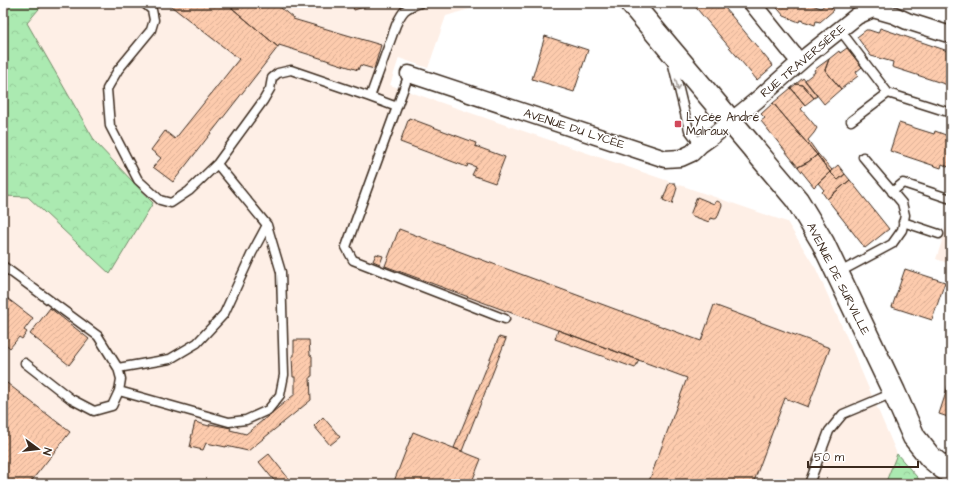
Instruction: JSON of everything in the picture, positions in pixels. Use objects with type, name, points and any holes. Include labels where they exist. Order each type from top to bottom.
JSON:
[{"type":"street","name":"AVENUE DE SURVILLE","points":[[631,3],[797,200],[823,243],[914,436],[930,457],[951,473]]},
{"type":"street","points":[[752,3],[800,62]]},
{"type":"street","points":[[881,7],[907,21],[951,35]]},
{"type":"street","name":"RUE TRAVERSIÈRE","points":[[731,122],[800,62],[858,16],[881,7]]},
{"type":"street","name":"AVENUE DU LYCÉE","points":[[409,74],[665,159],[681,158],[692,153],[700,145],[731,122]]},
{"type":"lane","points":[[144,3],[152,10],[154,20],[151,30],[118,70],[107,89],[110,126],[138,180],[160,200],[171,203],[189,191],[218,164],[263,101],[270,89],[272,78],[278,72],[291,70],[397,107]]},
{"type":"lane","points":[[370,97],[401,14],[408,7],[420,3]]},
{"type":"lane","points":[[840,30],[888,93],[951,113]]},
{"type":"lane","points":[[668,47],[689,130],[700,145]]},
{"type":"lane","points":[[409,74],[346,248],[353,260],[505,319]]},
{"type":"lane","points":[[850,122],[888,93]]},
{"type":"lane","points":[[837,273],[892,244],[902,230],[904,215],[902,203],[863,157]]},
{"type":"lane","points":[[119,391],[229,422],[246,420],[268,410],[280,395],[284,375],[281,272],[266,225],[218,164]]},
{"type":"lane","points":[[892,192],[904,183],[951,199]]},
{"type":"lane","points":[[903,222],[939,234]]},
{"type":"lane","points":[[118,368],[170,359],[197,343],[224,314],[266,225]]},
{"type":"lane","points":[[3,266],[98,336],[118,368],[121,379],[119,391],[112,406],[94,411],[71,399],[25,363]]},
{"type":"lane","points":[[809,484],[830,431],[843,414],[894,392]]},
{"type":"shaded area","points":[[44,3],[489,3],[446,16],[428,68],[399,58],[390,85],[787,222],[816,269],[897,454],[885,484],[3,484],[3,51]]},
{"type":"shaded area","points":[[951,214],[951,264],[936,259]]},
{"type":"green space","points":[[3,3],[44,3],[27,23],[96,143],[153,203],[110,274],[28,197],[3,196]]},
{"type":"green space","points":[[897,454],[923,484],[885,484]]},
{"type":"building","points":[[167,3],[226,3],[278,47],[173,182],[153,167],[161,158],[151,150],[165,131],[175,139],[239,59]]},
{"type":"building","points":[[226,3],[275,3],[293,19],[381,45],[374,69],[360,65],[358,70],[279,45],[278,47]]},
{"type":"building","points":[[352,3],[374,3],[374,4],[354,10]]},
{"type":"building","points":[[692,3],[721,3],[773,66],[757,80]]},
{"type":"building","points":[[773,3],[806,3],[821,8],[828,3],[834,10],[820,22],[816,21],[815,25],[800,20],[799,22],[784,16]]},
{"type":"building","points":[[880,28],[951,52],[951,86],[892,67],[893,62],[871,56],[857,37],[866,30],[878,33]]},
{"type":"building","points":[[545,36],[588,50],[574,92],[532,79]]},
{"type":"building","points":[[847,48],[862,67],[856,72],[858,76],[841,89],[825,70],[829,59],[839,51],[840,53]]},
{"type":"building","points":[[829,59],[825,70],[841,89],[824,104],[805,80],[815,72],[814,70]]},
{"type":"building","points":[[803,78],[817,96],[814,98],[803,85],[796,84]]},
{"type":"building","points":[[796,84],[803,85],[814,98],[805,105],[791,88]]},
{"type":"building","points":[[791,88],[805,105],[801,109],[817,128],[808,140],[818,154],[817,155],[773,103]]},
{"type":"building","points":[[773,103],[817,155],[798,167],[761,121],[765,118],[761,114]]},
{"type":"building","points":[[409,118],[476,143],[475,146],[505,157],[495,183],[472,175],[476,167],[468,164],[467,167],[400,142]]},
{"type":"building","points":[[899,123],[934,134],[935,131],[951,137],[951,168],[942,164],[941,168],[890,151]]},
{"type":"building","points":[[818,154],[832,170],[830,172],[817,155]]},
{"type":"building","points":[[817,155],[830,172],[814,187],[798,167]]},
{"type":"building","points":[[838,165],[845,174],[838,180],[830,172]]},
{"type":"building","points":[[830,172],[838,180],[845,174],[850,180],[827,199],[822,192],[824,190],[818,183]]},
{"type":"building","points":[[850,180],[889,229],[865,248],[827,199]]},
{"type":"building","points":[[670,183],[675,183],[677,188],[672,204],[663,200]]},
{"type":"building","points":[[697,197],[714,204],[717,201],[721,203],[722,205],[717,218],[710,218],[709,222],[690,215]]},
{"type":"building","points":[[399,229],[701,341],[714,305],[830,348],[808,407],[785,398],[753,484],[648,484],[687,378],[385,266]]},
{"type":"building","points":[[376,254],[383,256],[380,264],[373,261]]},
{"type":"building","points":[[905,269],[945,282],[932,320],[892,307]]},
{"type":"building","points":[[3,295],[33,318],[24,330],[27,332],[22,339],[19,337],[10,348],[3,342]]},
{"type":"building","points":[[50,308],[89,339],[69,365],[30,334]]},
{"type":"building","points":[[558,330],[639,360],[635,368],[555,339]]},
{"type":"building","points":[[499,337],[506,339],[462,451],[454,448]]},
{"type":"building","points":[[294,340],[309,340],[310,355],[312,356],[312,376],[310,377],[311,400],[248,451],[206,443],[203,450],[190,447],[195,422],[209,426],[210,424],[231,428],[230,430],[246,434],[295,394],[295,377],[293,377],[292,356],[294,356]]},
{"type":"building","points":[[951,377],[951,418],[939,414]]},
{"type":"building","points":[[3,380],[70,432],[29,484],[3,484]]},
{"type":"building","points":[[323,417],[340,437],[330,445],[314,426]]},
{"type":"building","points":[[413,432],[481,459],[471,484],[393,484]]},
{"type":"building","points":[[269,454],[289,479],[283,484],[277,484],[259,462]]},
{"type":"place","name":"Lycée André Malraux","points":[[678,124]]}]
